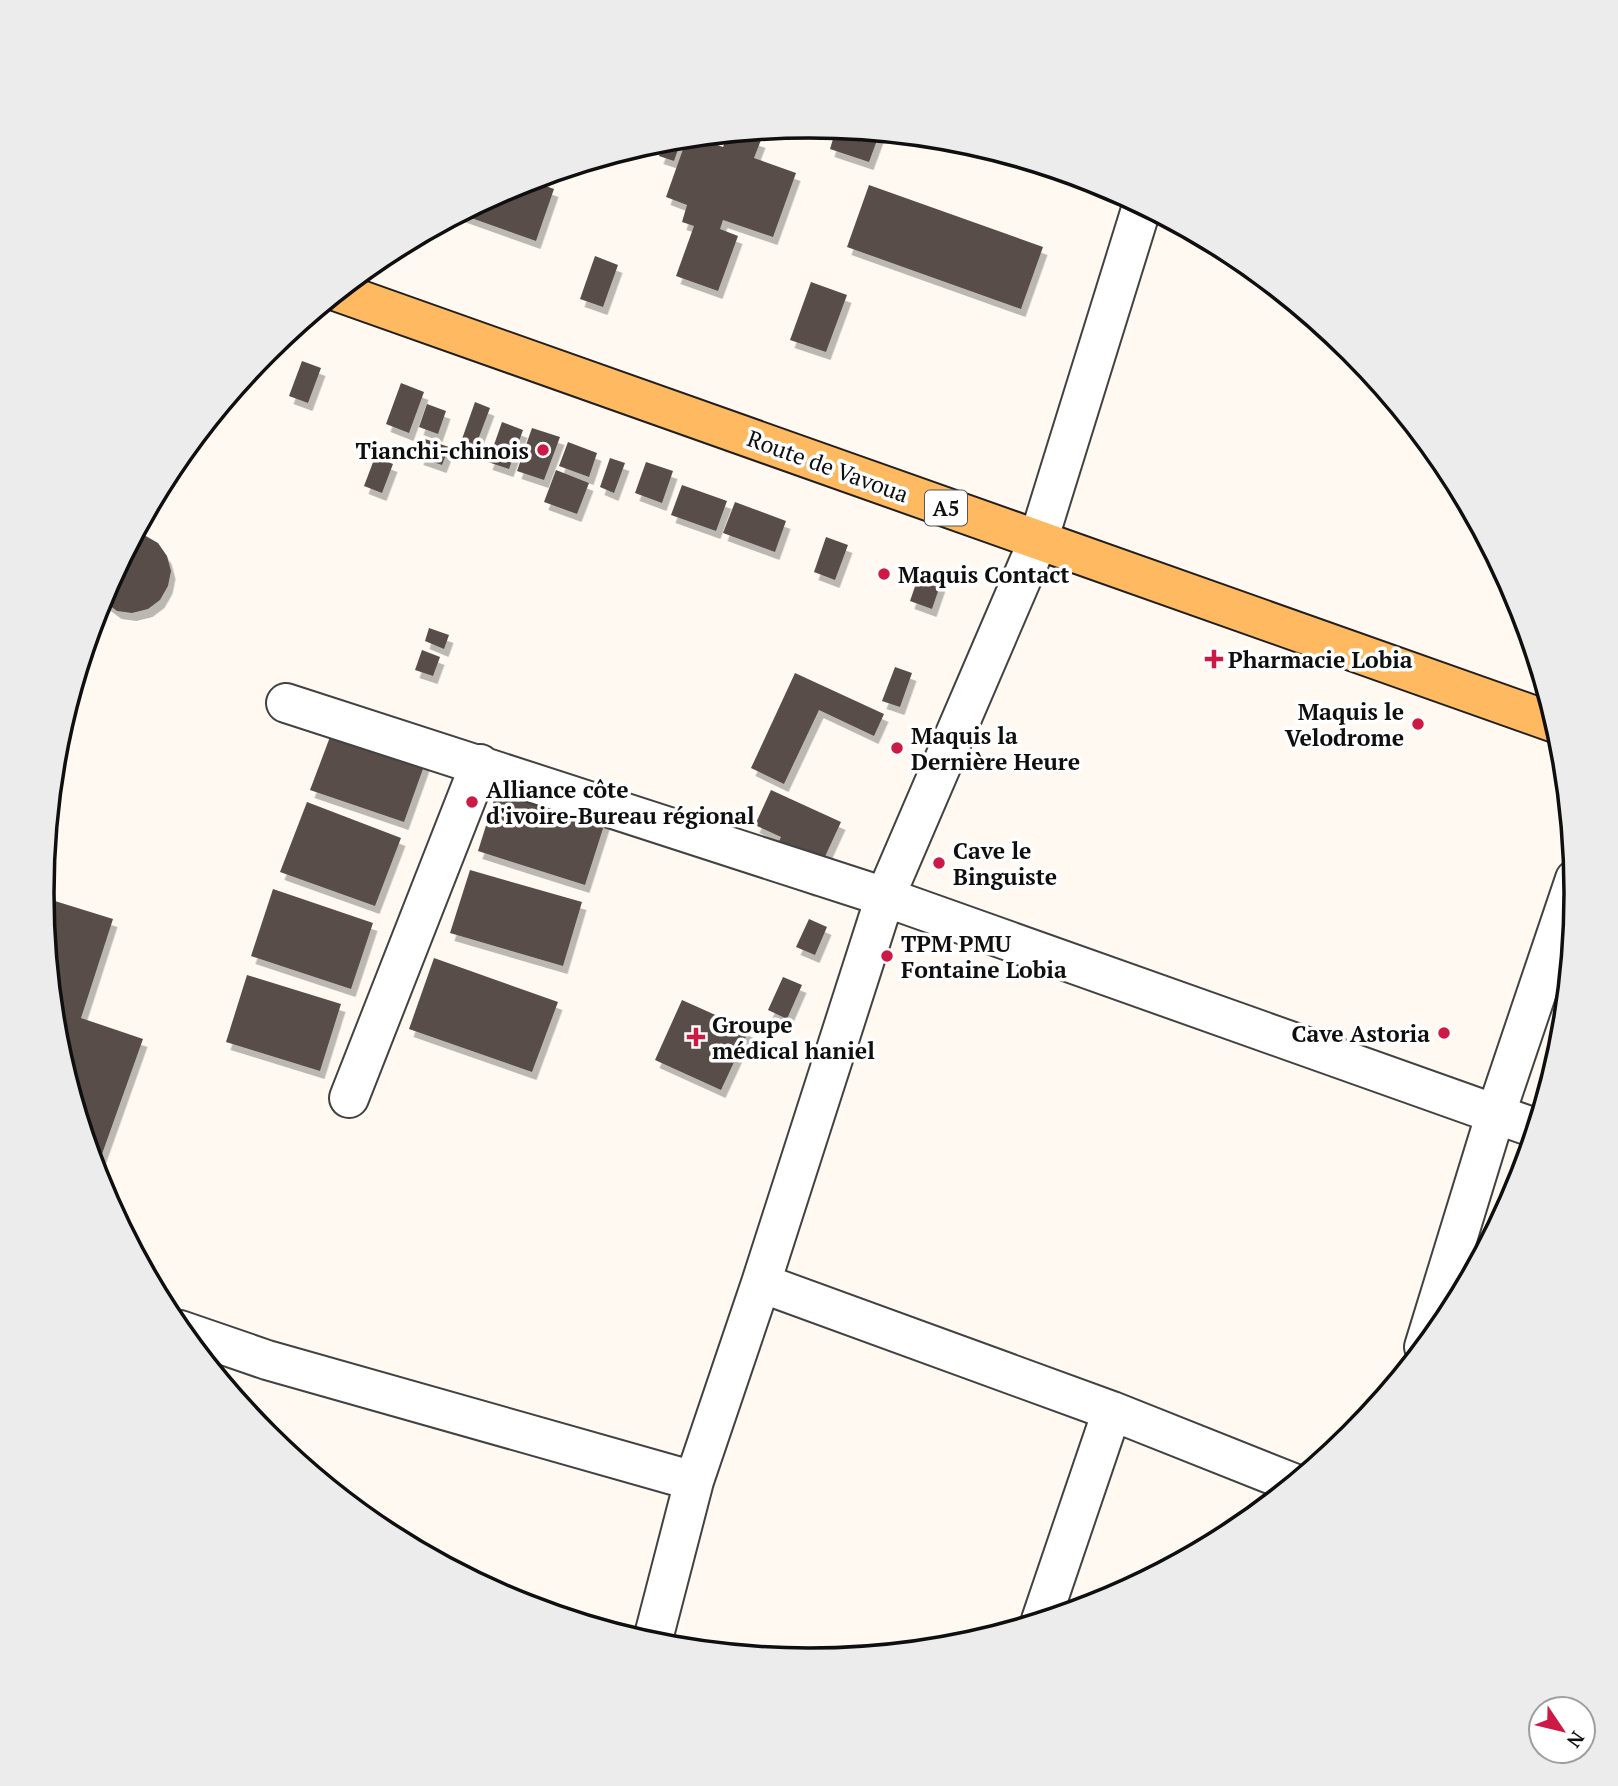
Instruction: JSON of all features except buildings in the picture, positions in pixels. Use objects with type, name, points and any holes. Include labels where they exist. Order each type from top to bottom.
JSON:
[{"type":"main road","name":"Route de Vavoua","points":[[348,296],[1543,719]]},
{"type":"street","points":[[655,1631],[694,1481],[761,1283],[885,897],[1038,541],[1139,214]]},
{"type":"street","points":[[286,703],[885,897],[1527,1125]]},
{"type":"street","points":[[349,1098],[480,764]]},
{"type":"street","points":[[1433,1317],[1495,1115],[1563,914]]},
{"type":"street","points":[[761,1283],[1112,1411],[1284,1479]]},
{"type":"street","points":[[199,1336],[267,1360],[694,1481]]},
{"type":"street","points":[[1044,1610],[1112,1411]]},
{"type":"place","name":"Tianchi-chinois","points":[[543,450]]},
{"type":"place","name":"Maquis Contact","points":[[884,574]]},
{"type":"place","name":"Pharmacie Lobia","points":[[1214,659]]},
{"type":"place","name":"Maquis le Velodrome","points":[[1418,724]]},
{"type":"place","name":"Maquis la Dernière Heure","points":[[897,748]]},
{"type":"place","name":"Alliance côte d'ivoire-Bureau régional","points":[[472,802]]},
{"type":"place","name":"Cave le Binguiste","points":[[939,863]]},
{"type":"place","name":"TPM PMU Fontaine Lobia","points":[[887,956]]},
{"type":"place","name":"Cave Astoria","points":[[1444,1033]]},
{"type":"place","name":"Groupe médical haniel","points":[[696,1037]]}]
